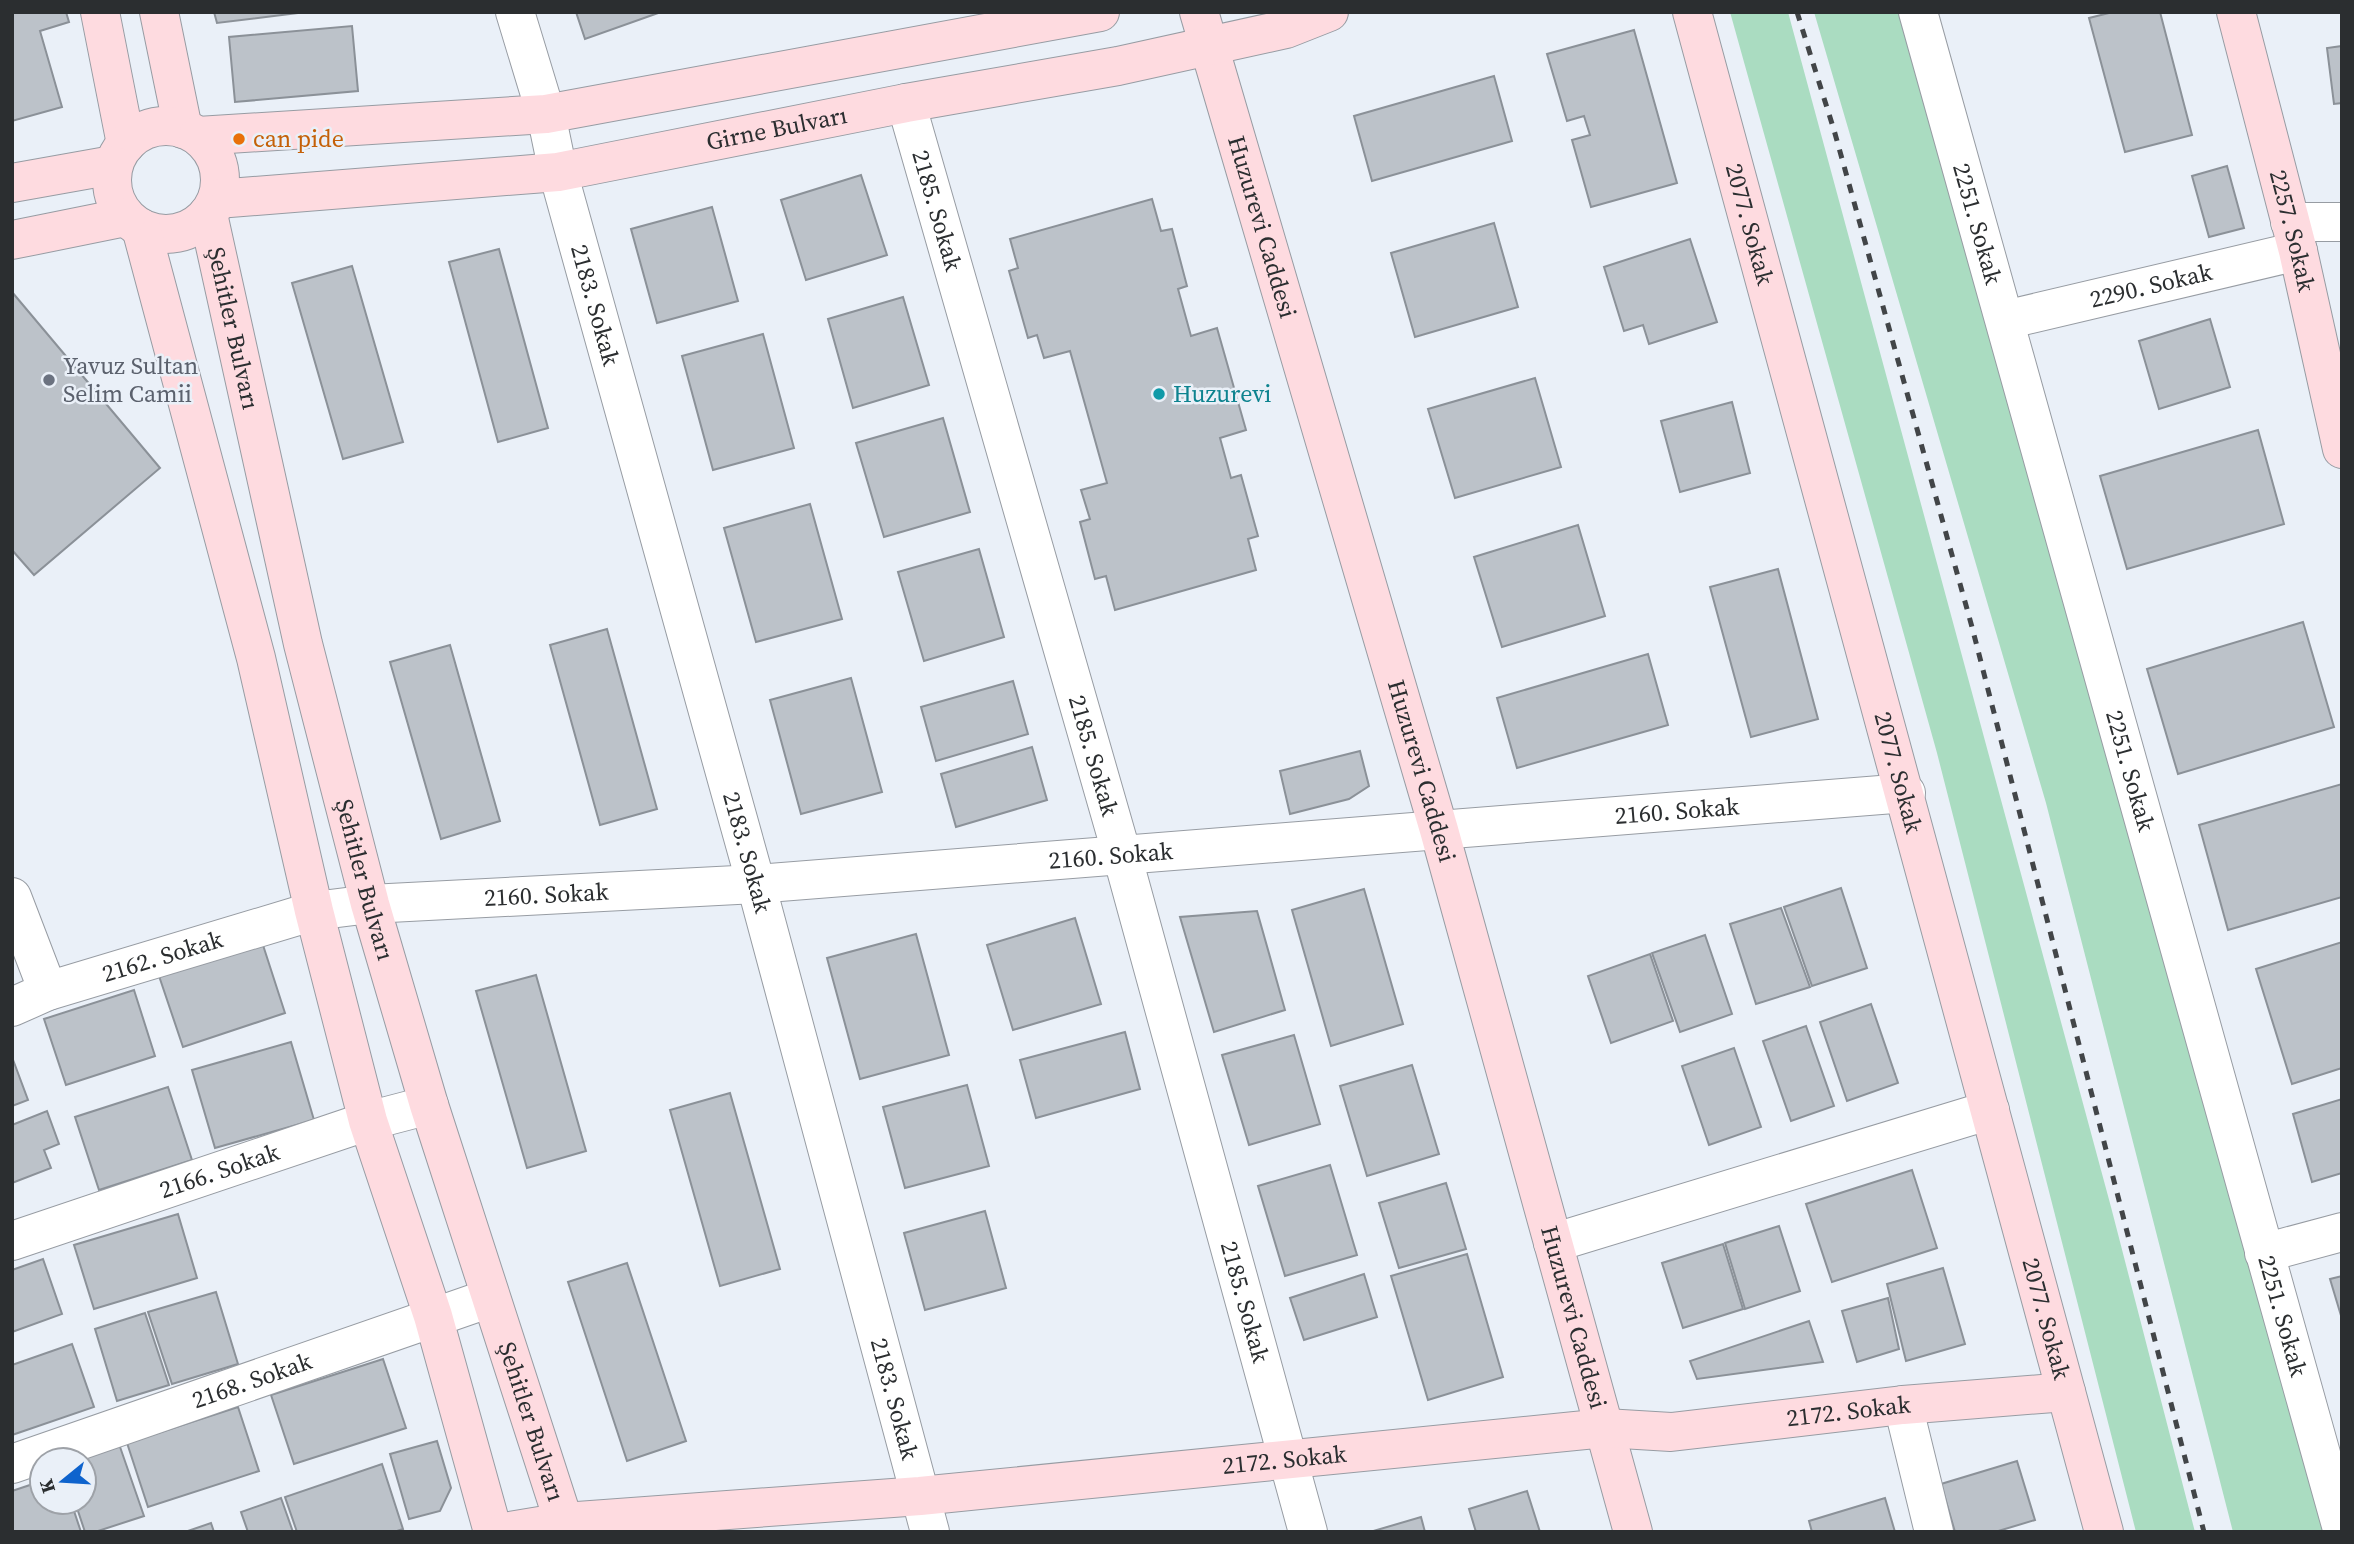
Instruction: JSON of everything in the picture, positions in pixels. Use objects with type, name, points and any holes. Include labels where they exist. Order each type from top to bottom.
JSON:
[{"type":"main road","points":[[100,12],[119,154],[111,183],[116,201],[134,223],[256,658],[314,911],[368,1121],[433,1316],[493,1532]]},
{"type":"main road","name":"Şehitler Bulvarı","points":[[134,223],[158,234],[177,233],[194,227],[212,207],[220,182],[218,165],[210,149],[191,133],[159,12]]},
{"type":"main road","points":[[12,183],[119,154],[149,128],[166,125],[191,133],[546,114],[1100,12]]},
{"type":"main road","name":"Girne Bulvarı","points":[[212,207],[558,172],[906,103],[1118,66],[1205,29],[1286,30],[1329,12]]},
{"type":"main road","name":"2077. Sokak","points":[[1692,12],[1906,793],[2104,1532]]},
{"type":"main road","name":"2257. Sokak","points":[[2236,12],[2294,237],[2342,449]]},
{"type":"main road","name":"Huzurevi Caddesi","points":[[1205,29],[1439,830],[1633,1532]]},
{"type":"main road","name":"Şehitler Bulvarı","points":[[212,207],[303,643],[370,904],[429,1105],[566,1527]]},
{"type":"main road","points":[[12,240],[134,223]]},
{"type":"main road","name":"2172. Sokak","points":[[504,1532],[566,1527],[925,1514],[1287,1458],[1605,1428],[1671,1432],[1903,1405],[2066,1392]]},
{"type":"street","name":"2183. Sokak","points":[[515,12],[546,114],[558,172],[756,884],[925,1514]]},
{"type":"street","name":"2251. Sokak","points":[[1918,12],[2342,1530]]},
{"type":"street","name":"2185. Sokak","points":[[906,103],[1122,855],[1308,1532]]},
{"type":"street","name":"2290. Sokak","points":[[2005,320],[2342,222]]},
{"type":"street","name":"2160. Sokak","points":[[314,911],[370,904],[756,884],[1906,793]]},
{"type":"street","points":[[12,897],[48,991]]},
{"type":"street","name":"2162. Sokak","points":[[12,1007],[48,991],[314,911]]},
{"type":"street","name":"2166. Sokak","points":[[12,1241],[368,1121],[429,1105]]},
{"type":"street","points":[[1553,1243],[1990,1110]]},
{"type":"street","points":[[2264,1253],[2342,1232]]},
{"type":"street","name":"2168. Sokak","points":[[12,1464],[490,1298]]},
{"type":"street","points":[[1903,1405],[1934,1532]]},
{"type":"green space","points":[[1730,12],[1788,12],[2111,1207],[2195,1532],[2136,1532],[1937,753]]},
{"type":"green space","points":[[1814,12],[1898,12],[2223,1133],[2326,1532],[2233,1532],[2046,803]]},
{"type":"building","points":[[12,12],[66,12],[69,22],[40,31],[62,107],[12,121]]},
{"type":"building","points":[[214,12],[306,12],[217,23]]},
{"type":"building","points":[[576,12],[661,12],[585,39]]},
{"type":"building","points":[[2113,12],[2160,12],[2192,135],[2125,152],[2089,18]]},
{"type":"building","points":[[352,26],[358,91],[235,102],[229,37]]},
{"type":"building","points":[[1634,30],[1677,183],[1591,207],[1572,140],[1590,135],[1584,116],[1567,121],[1547,54]]},
{"type":"building","points":[[2342,46],[2342,103],[2334,104],[2327,48]]},
{"type":"building","points":[[1494,76],[1512,141],[1372,181],[1354,116]]},
{"type":"building","points":[[2227,166],[2244,228],[2209,237],[2192,176]]},
{"type":"building","points":[[861,175],[887,255],[806,280],[781,200]]},
{"type":"building","name":"Huzurevi","points":[[1152,199],[1161,231],[1172,229],[1187,286],[1178,289],[1191,336],[1217,328],[1246,430],[1220,438],[1231,478],[1241,475],[1258,536],[1248,539],[1256,570],[1115,610],[1106,576],[1095,579],[1080,522],[1090,519],[1081,490],[1107,483],[1070,351],[1044,358],[1037,335],[1028,338],[1009,271],[1018,268],[1010,239]]},
{"type":"building","points":[[712,207],[738,301],[657,323],[631,229]]},
{"type":"building","points":[[1494,223],[1518,307],[1415,337],[1391,253]]},
{"type":"building","points":[[1690,239],[1717,322],[1649,344],[1643,325],[1624,331],[1604,267]]},
{"type":"building","points":[[499,249],[548,428],[498,442],[449,262]]},
{"type":"building","points":[[352,266],[403,442],[343,459],[292,283]]},
{"type":"building","name":"Yavuz Sultan Selim Camii","points":[[12,292],[160,468],[34,575],[12,550]]},
{"type":"building","points":[[903,297],[929,385],[853,408],[828,319]]},
{"type":"building","points":[[2210,319],[2230,387],[2159,409],[2139,341]]},
{"type":"building","points":[[763,334],[794,448],[713,470],[682,356]]},
{"type":"building","points":[[1535,378],[1561,467],[1455,498],[1428,409]]},
{"type":"building","points":[[1732,402],[1750,473],[1680,492],[1661,421]]},
{"type":"building","points":[[943,418],[970,512],[884,537],[856,443]]},
{"type":"building","points":[[2258,430],[2284,524],[2127,569],[2100,476]]},
{"type":"building","points":[[810,504],[842,619],[756,642],[724,528]]},
{"type":"building","points":[[1578,525],[1605,616],[1502,647],[1474,557]]},
{"type":"building","points":[[979,549],[1004,637],[924,661],[898,572]]},
{"type":"building","points":[[1778,569],[1818,719],[1751,737],[1710,587]]},
{"type":"building","points":[[2303,622],[2334,727],[2178,774],[2147,669]]},
{"type":"building","points":[[607,629],[657,809],[600,825],[550,645]]},
{"type":"building","points":[[450,645],[500,821],[441,839],[390,662]]},
{"type":"building","points":[[1648,654],[1668,725],[1517,768],[1497,698]]},
{"type":"building","points":[[851,678],[882,792],[801,814],[770,700]]},
{"type":"building","points":[[1013,681],[1028,734],[936,761],[921,707]]},
{"type":"building","points":[[1032,747],[1047,800],[956,827],[941,774]]},
{"type":"building","points":[[1360,751],[1369,786],[1349,799],[1290,814],[1280,771]]},
{"type":"building","points":[[2342,784],[2342,897],[2228,930],[2199,825]]},
{"type":"building","points":[[1841,888],[1867,968],[1812,986],[1784,907]]},
{"type":"building","points":[[1364,889],[1403,1024],[1331,1046],[1292,910]]},
{"type":"building","points":[[1781,908],[1810,987],[1756,1004],[1730,924]]},
{"type":"building","points":[[1257,911],[1285,1010],[1214,1032],[1180,917]]},
{"type":"building","points":[[1075,918],[1101,1004],[1013,1030],[987,945]]},
{"type":"building","points":[[916,934],[949,1055],[860,1079],[827,958]]},
{"type":"building","points":[[1705,935],[1732,1014],[1680,1032],[1652,953]]},
{"type":"building","points":[[262,942],[285,1013],[183,1047],[159,976]]},
{"type":"building","points":[[2342,942],[2342,1068],[2292,1084],[2256,969]]},
{"type":"building","points":[[1650,954],[1673,1021],[1611,1043],[1588,976]]},
{"type":"building","points":[[536,975],[586,1151],[527,1168],[476,991]]},
{"type":"building","points":[[134,990],[155,1056],[66,1085],[44,1019]]},
{"type":"building","points":[[1871,1004],[1898,1083],[1847,1101],[1820,1022]]},
{"type":"building","points":[[1806,1026],[1834,1106],[1791,1121],[1763,1041]]},
{"type":"building","points":[[1125,1032],[1140,1089],[1036,1118],[1020,1060]]},
{"type":"building","points":[[1294,1035],[1320,1124],[1249,1145],[1222,1055]]},
{"type":"building","points":[[291,1042],[314,1120],[215,1148],[192,1070]]},
{"type":"building","points":[[1734,1048],[1761,1127],[1709,1145],[1682,1066]]},
{"type":"building","points":[[12,1057],[28,1100],[12,1106]]},
{"type":"building","points":[[1412,1065],[1439,1154],[1367,1176],[1340,1086]]},
{"type":"building","points":[[967,1085],[989,1166],[905,1188],[883,1107]]},
{"type":"building","points":[[168,1087],[192,1160],[99,1190],[75,1117]]},
{"type":"building","points":[[730,1093],[780,1269],[720,1286],[670,1110]]},
{"type":"building","points":[[2342,1099],[2342,1173],[2312,1182],[2293,1114]]},
{"type":"building","points":[[47,1111],[59,1144],[44,1150],[51,1168],[12,1183],[12,1125]]},
{"type":"building","points":[[1330,1165],[1357,1255],[1285,1276],[1258,1186]]},
{"type":"building","points":[[1912,1170],[1937,1248],[1832,1282],[1806,1204]]},
{"type":"building","points":[[1446,1183],[1466,1249],[1399,1268],[1379,1203]]},
{"type":"building","points":[[985,1211],[1006,1288],[925,1310],[904,1233]]},
{"type":"building","points":[[178,1214],[197,1278],[94,1309],[74,1245]]},
{"type":"building","points":[[1779,1226],[1800,1291],[1745,1309],[1725,1243]]},
{"type":"building","points":[[1723,1244],[1743,1309],[1683,1328],[1662,1263]]},
{"type":"building","points":[[1467,1254],[1503,1377],[1428,1400],[1391,1276]]},
{"type":"building","points":[[43,1259],[62,1314],[12,1332],[12,1270]]},
{"type":"building","points":[[627,1263],[686,1441],[627,1461],[568,1282]]},
{"type":"building","points":[[1943,1268],[1965,1344],[1906,1361],[1887,1284]]},
{"type":"building","points":[[1364,1274],[1377,1317],[1304,1340],[1290,1298]]},
{"type":"building","points":[[2342,1276],[2342,1319],[2330,1279]]},
{"type":"building","points":[[216,1292],[238,1364],[172,1384],[148,1312]]},
{"type":"building","points":[[1888,1298],[1899,1349],[1857,1362],[1842,1311]]},
{"type":"building","points":[[145,1313],[169,1385],[117,1401],[95,1329]]},
{"type":"building","points":[[1809,1321],[1823,1362],[1697,1379],[1690,1361]]},
{"type":"building","points":[[72,1344],[94,1407],[12,1435],[12,1365]]},
{"type":"building","points":[[383,1359],[406,1428],[294,1464],[271,1395]]},
{"type":"building","points":[[238,1407],[259,1471],[148,1507],[127,1443]]},
{"type":"building","points":[[437,1441],[451,1488],[440,1511],[409,1519],[390,1454]]},
{"type":"building","points":[[119,1444],[144,1516],[95,1532],[85,1532],[80,1516],[98,1516],[98,1451]]},
{"type":"building","points":[[2017,1461],[2035,1520],[1995,1532],[1955,1532],[1941,1484]]},
{"type":"building","points":[[382,1464],[403,1529],[394,1532],[297,1532],[285,1497]]},
{"type":"building","points":[[28,1486],[28,1516],[76,1516],[81,1532],[13,1532],[12,1491]]},
{"type":"building","points":[[1527,1491],[1540,1532],[1476,1532],[1469,1509]]},
{"type":"building","points":[[281,1498],[293,1532],[248,1532],[241,1512]]},
{"type":"building","points":[[1885,1498],[1895,1532],[1812,1532],[1809,1521]]},
{"type":"building","points":[[1421,1517],[1425,1532],[1370,1532]]},
{"type":"building","points":[[211,1523],[214,1532],[185,1532]]},
{"type":"railway","points":[[1797,12],[1834,130],[1972,627],[2204,1532]]},
{"type":"place","name":"can pide","points":[[239,139]]},
{"type":"place","name":"Yavuz Sultan Selim Camii","points":[[49,380]]},
{"type":"place","name":"Huzurevi","points":[[1159,394]]}]
